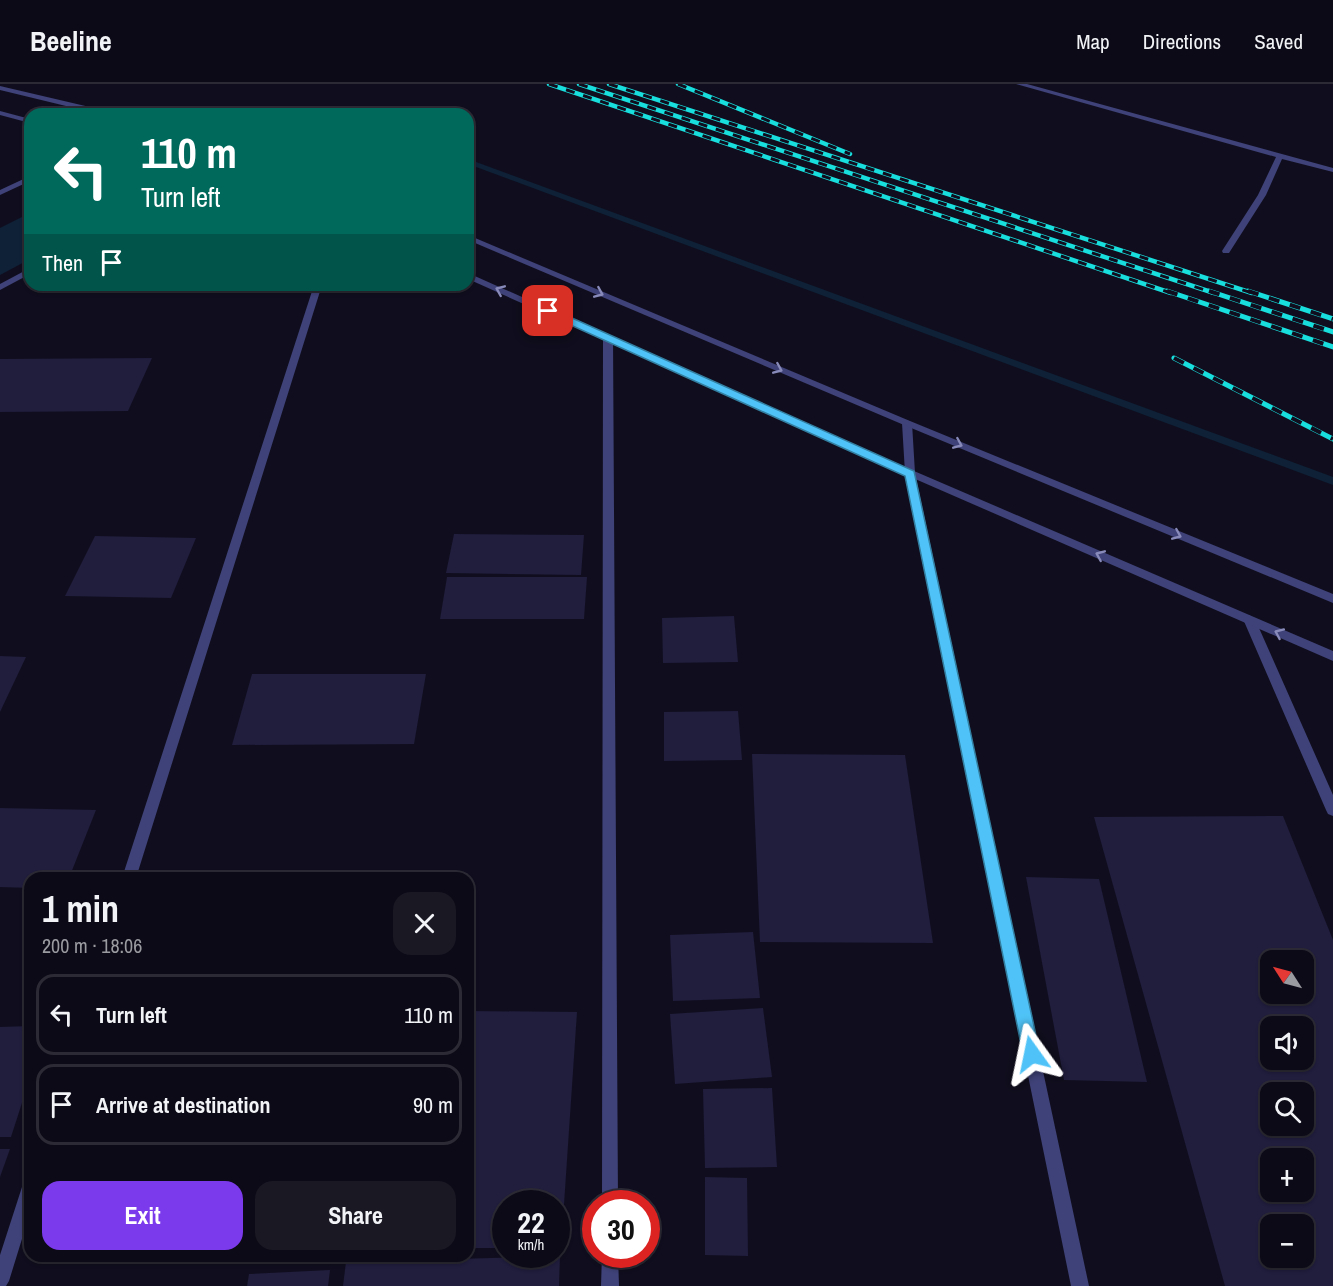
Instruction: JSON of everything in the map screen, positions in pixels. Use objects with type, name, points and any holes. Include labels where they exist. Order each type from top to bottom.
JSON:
[{"type":"street","points":[[1019,84],[1333,170]]},
{"type":"street","points":[[0,88],[83,108]]},
{"type":"street","points":[[0,113],[24,119]]},
{"type":"street","points":[[1226,251],[1262,195],[1280,156]]},
{"type":"street","points":[[0,193],[24,181]]},
{"type":"street","points":[[474,240],[907,423],[1333,599]]},
{"type":"street","points":[[0,287],[24,274]]},
{"type":"street","points":[[474,279],[910,474],[1333,656]]},
{"type":"street","points":[[131,872],[316,291]]},
{"type":"street","points":[[608,337],[610,1190]]},
{"type":"street","points":[[907,423],[910,474],[1080,1286]]},
{"type":"street","points":[[1249,620],[1333,810]]},
{"type":"street","points":[[0,1281],[24,1206]]},
{"type":"street","points":[[610,1268],[610,1286]]},
{"type":"water","points":[[24,216],[24,262],[0,275],[0,228]]},
{"type":"building","points":[[152,358],[128,411],[0,412],[0,359]]},
{"type":"building","points":[[454,534],[584,535],[581,575],[446,573]]},
{"type":"building","points":[[95,536],[196,538],[171,598],[65,596]]},
{"type":"building","points":[[447,577],[587,577],[584,619],[440,619]]},
{"type":"building","points":[[734,616],[738,662],[663,663],[662,618]]},
{"type":"building","points":[[0,656],[26,657],[0,712]]},
{"type":"building","points":[[252,674],[426,674],[414,744],[232,745]]},
{"type":"building","points":[[738,711],[742,760],[664,761],[664,712]]},
{"type":"building","points":[[752,754],[905,755],[933,943],[760,942]]},
{"type":"building","points":[[0,808],[96,810],[71,872],[24,872],[24,888],[0,887]]},
{"type":"building","points":[[1283,816],[1333,940],[1333,1286],[1225,1286],[1094,817]]},
{"type":"building","points":[[1026,877],[1099,879],[1147,1082],[1064,1080]]},
{"type":"building","points":[[753,932],[760,998],[673,1001],[670,935]]},
{"type":"building","points":[[763,1008],[772,1077],[675,1084],[670,1014]]},
{"type":"building","points":[[474,1011],[577,1012],[565,1190],[492,1190],[492,1248],[474,1248]]},
{"type":"building","points":[[24,1026],[24,1097],[11,1137],[0,1137],[0,1027]]},
{"type":"building","points":[[772,1088],[777,1167],[705,1168],[703,1089]]},
{"type":"building","points":[[0,1149],[10,1149],[0,1177]]},
{"type":"building","points":[[705,1177],[747,1178],[748,1256],[705,1255]]},
{"type":"building","points":[[474,1258],[492,1258],[492,1268],[560,1268],[559,1286],[343,1286],[346,1262],[474,1262]]},
{"type":"building","points":[[330,1270],[328,1286],[247,1286],[249,1274]]},
{"type":"waterway","points":[[474,163],[1333,481]]},
{"type":"railway","points":[[549,84],[1171,293]]},
{"type":"railway","points":[[579,84],[1214,293]]},
{"type":"railway","points":[[609,84],[1252,293]]},
{"type":"railway","points":[[678,84],[850,154]]},
{"type":"railway","points":[[1167,291],[1333,347]]},
{"type":"railway","points":[[1209,291],[1333,332]]},
{"type":"railway","points":[[1248,291],[1333,319]]},
{"type":"railway","points":[[1174,358],[1333,439]]},
{"type":"route","points":[[548,311],[910,474],[1032,1054]]}]
